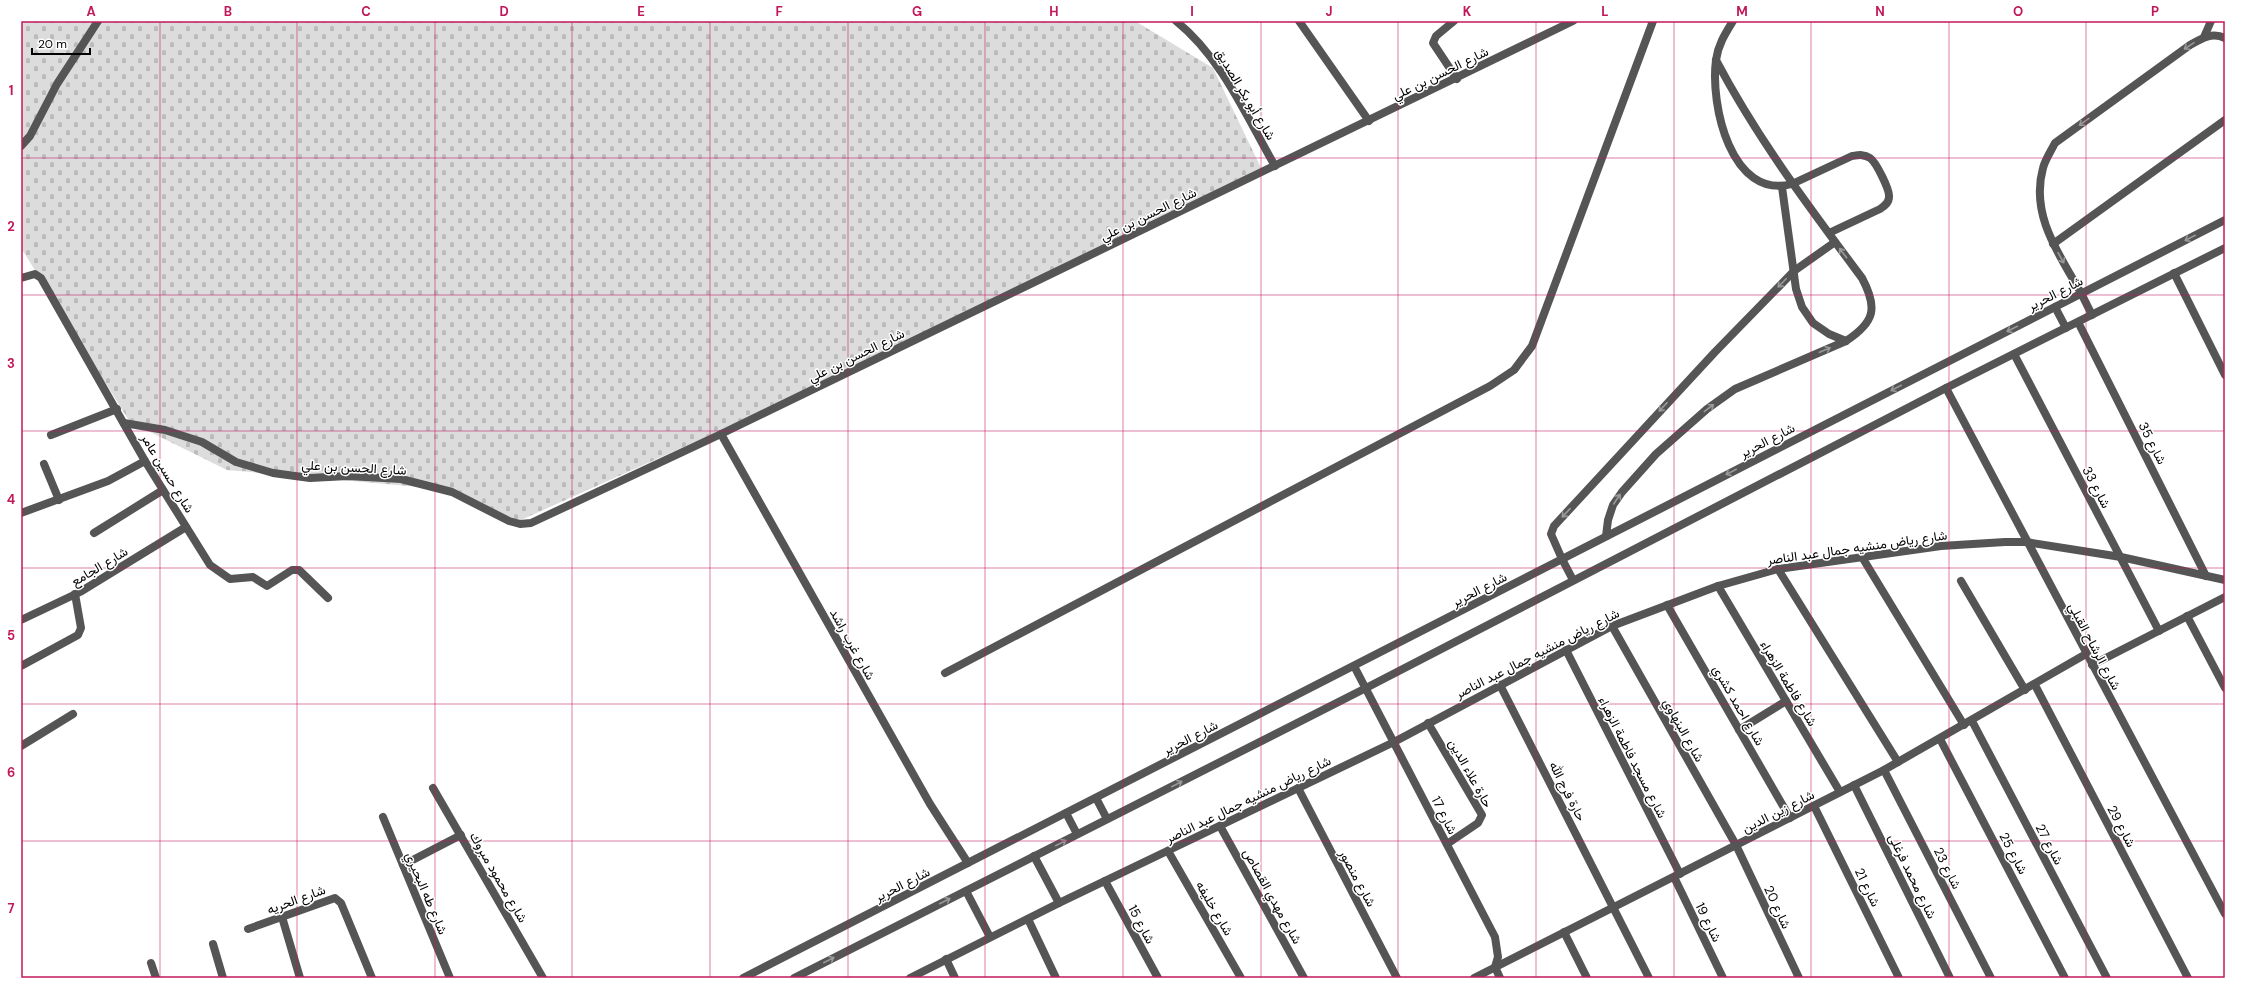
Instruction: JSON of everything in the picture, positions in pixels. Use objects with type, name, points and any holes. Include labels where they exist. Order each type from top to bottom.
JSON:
[{"type":"street","points":[[21,146],[30,136],[57,84],[98,21]]},
{"type":"street","name":"شارع أبو بكر الصديق","points":[[1176,21],[1190,33],[1214,59],[1275,166]]},
{"type":"street","points":[[1299,21],[1369,121]]},
{"type":"street","points":[[1454,21],[1436,36],[1433,43],[1457,78]]},
{"type":"street","name":"شارع الحسن بن علي","points":[[124,424],[165,430],[202,442],[236,462],[273,473],[310,478],[348,476],[401,479],[452,492],[509,521],[520,524],[531,523],[721,434],[1369,121],[1563,24],[1573,21]]},
{"type":"street","points":[[945,673],[1490,386],[1514,370],[1532,346],[1653,21]]},
{"type":"street","points":[[1733,21],[1722,39],[1716,60],[1714,87],[1718,115],[1728,141],[1742,165],[1752,178],[1766,185],[1782,187],[1792,184],[1852,156],[1862,155],[1872,159],[1889,192],[1889,199],[1886,205],[1828,233]]},
{"type":"street","points":[[2204,37],[2211,21]]},
{"type":"street","points":[[2092,315],[2053,244],[2042,219],[2039,193],[2043,167],[2055,143],[2204,37],[2218,35],[2225,38]]},
{"type":"street","points":[[1606,536],[1608,520],[1613,505],[1622,492],[1661,450],[1707,409],[1735,389],[1846,341],[1862,330],[1871,314],[1871,295],[1862,278],[1792,184],[1751,124],[1716,60]]},
{"type":"street","points":[[2053,244],[2225,120]]},
{"type":"street","points":[[1782,187],[1796,289],[1802,307],[1813,323],[1829,334],[1846,341]]},
{"type":"street","name":"شارع الحرير","points":[[743,978],[2225,220]]},
{"type":"street","points":[[1573,580],[1552,539],[1554,526],[1715,352],[1794,271],[1835,242]]},
{"type":"street","points":[[799,977],[1366,688],[1946,388],[2225,248]]},
{"type":"street","points":[[2174,273],[2225,374]]},
{"type":"street","name":"شارع حسين عامر","points":[[21,278],[33,275],[41,278],[117,409],[145,461],[210,565],[219,573],[230,579],[253,577],[267,586],[295,569],[302,572],[328,598]]},
{"type":"street","points":[[2055,307],[2066,328]]},
{"type":"street","name":"شارع 35","points":[[2078,322],[2206,576]]},
{"type":"street","name":"شارع 33","points":[[2014,354],[2159,631]]},
{"type":"street","name":"شارع الرشاح القبلي","points":[[1946,388],[2026,542],[2225,914]]},
{"type":"street","points":[[51,435],[117,409]]},
{"type":"street","name":"شارع غرب راشد","points":[[721,434],[930,804],[968,863]]},
{"type":"street","points":[[21,513],[108,481],[145,461]]},
{"type":"street","points":[[44,464],[59,500]]},
{"type":"street","points":[[94,533],[163,490]]},
{"type":"street","name":"شارع الجامع","points":[[21,620],[75,594],[186,527]]},
{"type":"street","name":"شارع رياض منشيه جمال عبد الناصر","points":[[910,978],[990,937],[1394,742],[1612,626],[1718,586],[1778,569],[1862,557],[1941,546],[2026,542],[2121,557],[2225,580]]},
{"type":"street","points":[[1862,557],[1964,725]]},
{"type":"street","points":[[1778,569],[1898,762]]},
{"type":"street","points":[[1961,581],[2025,690]]},
{"type":"street","name":"شارع فاطمة الزهراء","points":[[1718,586],[1840,792]]},
{"type":"street","points":[[21,666],[78,635],[80,628],[75,594]]},
{"type":"street","points":[[2092,665],[2225,597]]},
{"type":"street","name":"شارع احمد كشري","points":[[1667,605],[1790,818]]},
{"type":"street","points":[[2187,616],[2225,688]]},
{"type":"street","name":"شارع البنهاوي","points":[[1612,626],[1736,845]]},
{"type":"street","name":"شارع مسجد فاطمة الزهراء","points":[[1566,650],[1677,875]]},
{"type":"street","name":"شارع زين الدين","points":[[1474,978],[1884,770],[2035,685],[2086,654]]},
{"type":"street","name":"شارع 17","points":[[1354,666],[1495,937],[1498,957],[1495,967],[1500,978]]},
{"type":"street","name":"حارة فرج الله","points":[[1500,685],[1649,978]]},
{"type":"street","name":"شارع 29","points":[[2035,685],[2188,978]]},
{"type":"street","points":[[1739,730],[1786,701]]},
{"type":"street","points":[[21,746],[73,714]]},
{"type":"street","name":"شارع 27","points":[[1972,721],[2107,978]]},
{"type":"street","name":"حارة علاء الدين","points":[[1428,723],[1482,815],[1478,823],[1447,844]]},
{"type":"street","name":"شارع 25","points":[[1940,738],[2065,978]]},
{"type":"street","name":"شارع 23","points":[[1884,770],[1991,978]]},
{"type":"street","name":"شارع محمد فرغلى","points":[[1854,785],[1950,978]]},
{"type":"street","name":"شارع محمود مبروك","points":[[433,788],[543,978]]},
{"type":"street","name":"شارع منصور","points":[[1298,788],[1397,978]]},
{"type":"street","points":[[1096,798],[1107,819]]},
{"type":"street","name":"شارع 21","points":[[1814,806],[1899,978]]},
{"type":"street","points":[[1066,813],[1077,834]]},
{"type":"street","name":"شارع طه البحيري","points":[[383,817],[450,978]]},
{"type":"street","name":"شارع مهدي القصاص","points":[[1220,826],[1304,978]]},
{"type":"street","points":[[402,865],[461,835]]},
{"type":"street","name":"شارع 20","points":[[1736,845],[1798,978]]},
{"type":"street","name":"شارع خليفه","points":[[1168,851],[1241,978]]},
{"type":"street","points":[[1034,856],[1059,904]]},
{"type":"street","name":"شارع 19","points":[[1677,875],[1723,978]]},
{"type":"street","name":"شارع 15","points":[[1105,881],[1158,978]]},
{"type":"street","points":[[966,891],[990,937]]},
{"type":"street","name":"شارع الحريه","points":[[248,929],[331,899],[339,900],[372,978]]},
{"type":"street","points":[[282,917],[300,978]]},
{"type":"street","points":[[1028,919],[1056,978]]},
{"type":"street","points":[[1564,932],[1587,978]]},
{"type":"street","points":[[213,944],[223,978]]},
{"type":"street","points":[[946,959],[956,978]]},
{"type":"street","points":[[151,963],[156,978]]},
{"type":"green space","points":[[21,21],[1135,21],[1213,68],[1261,168],[1107,248],[719,431],[512,524],[443,489],[227,470],[130,422],[21,248]]}]
